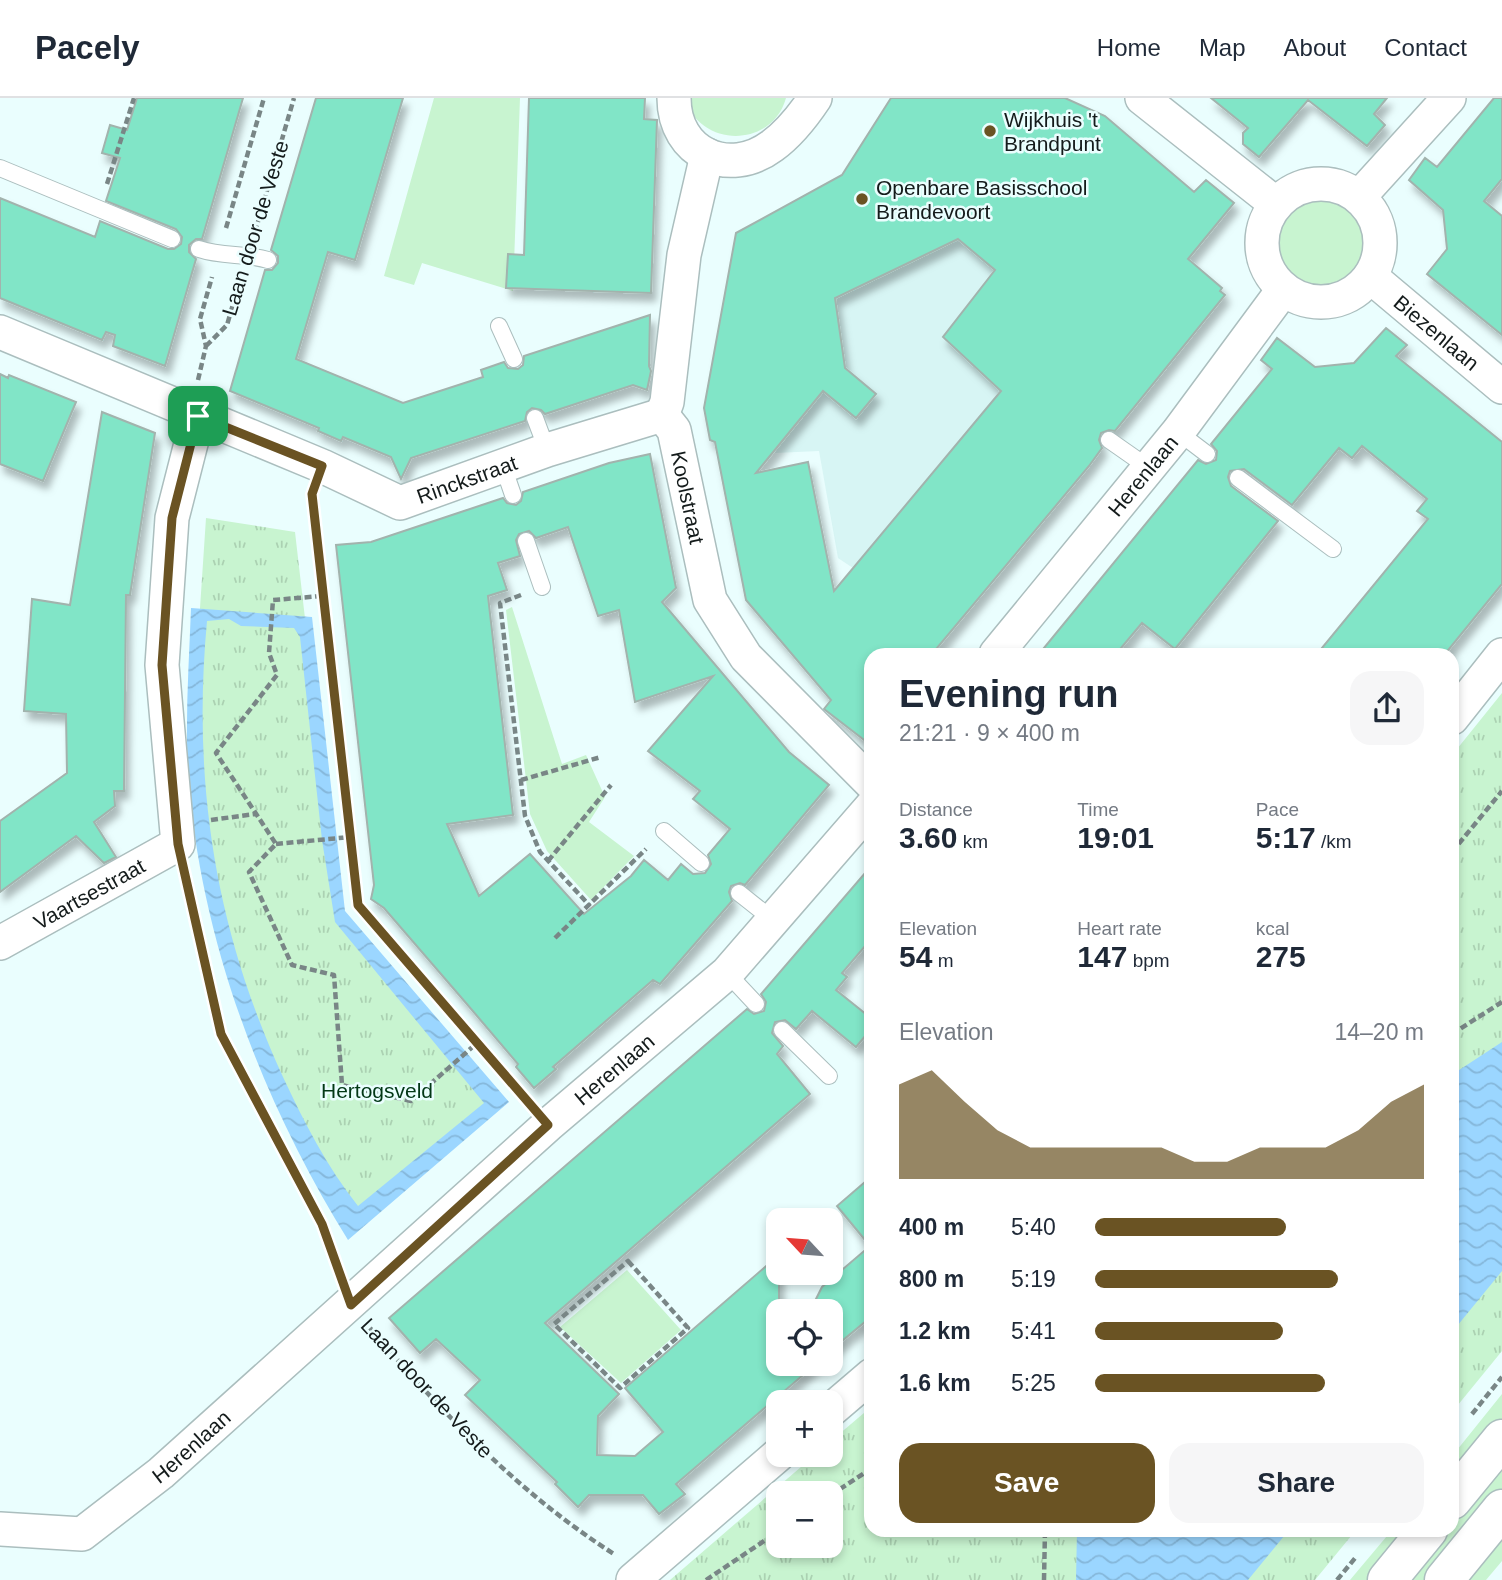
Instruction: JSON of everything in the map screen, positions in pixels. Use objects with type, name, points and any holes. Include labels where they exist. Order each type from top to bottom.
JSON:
[{"type":"street","points":[[674,98],[674,118],[684,139],[707,155],[737,161],[771,147],[801,120],[815,98]]},
{"type":"street","points":[[1142,98],[1276,204]]},
{"type":"street","points":[[1359,197],[1449,98]]},
{"type":"street","points":[[662,415],[667,402],[684,255],[707,155]]},
{"type":"street","points":[[1316,183],[1338,186],[1359,197],[1373,213],[1381,235],[1379,257],[1371,278],[1353,294],[1329,303],[1305,302],[1283,290],[1268,271],[1261,249],[1264,225],[1276,204],[1294,190],[1316,183]]},
{"type":"street","name":"Biezenlaan","points":[[1371,278],[1502,387]]},
{"type":"street","name":"Herenlaan","points":[[1001,648],[1178,432],[1283,290]]},
{"type":"street","name":"Rinckstraat","points":[[3,341],[322,466],[400,503],[508,480],[547,450],[662,415]]},
{"type":"street","name":"Koolstraat","points":[[662,415],[674,430],[710,600],[746,657],[864,776]]},
{"type":"street","points":[[178,844],[162,665],[172,518],[198,416]]},
{"type":"street","points":[[1459,709],[1502,655]]},
{"type":"street","name":"Herenlaan","points":[[0,1529],[82,1534],[161,1473],[351,1305],[548,1125],[727,973],[864,815]]},
{"type":"street","name":"Vaartsestraat","points":[[0,943],[178,844]]},
{"type":"street","points":[[843,1400],[864,1383]]},
{"type":"street","points":[[1459,1491],[1502,1439]]},
{"type":"street","points":[[638,1576],[766,1465]]},
{"type":"street","points":[[1444,1580],[1502,1509]]},
{"type":"street","points":[[1387,1580],[1422,1537]]},
{"type":"lane","points":[[0,168],[172,239]]},
{"type":"lane","points":[[199,249],[218,255],[248,254],[268,260]]},
{"type":"lane","points":[[499,326],[514,359]]},
{"type":"lane","points":[[535,418],[547,450]]},
{"type":"lane","points":[[1178,432],[1208,454]]},
{"type":"lane","points":[[1109,440],[1149,468]]},
{"type":"lane","points":[[1238,478],[1333,550]]},
{"type":"lane","points":[[526,541],[542,587]]},
{"type":"lane","points":[[664,831],[701,863]]},
{"type":"lane","points":[[739,893],[773,920]]},
{"type":"lane","points":[[727,973],[756,1004]]},
{"type":"lane","points":[[782,1030],[829,1076]]},
{"type":"path","points":[[100,209],[134,98]]},
{"type":"path","name":"Laan door de Veste","points":[[264,98],[200,319],[206,346],[227,325],[294,98]]},
{"type":"path","points":[[322,466],[312,494],[358,905],[548,1125]]},
{"type":"path","points":[[542,587],[500,603],[525,816],[540,852],[590,906]]},
{"type":"path","points":[[276,844],[216,753],[277,675],[269,653],[273,600],[322,596]]},
{"type":"path","points":[[521,780],[601,757]]},
{"type":"path","points":[[548,861],[611,785]]},
{"type":"path","points":[[1459,843],[1502,791]]},
{"type":"path","points":[[207,820],[255,814]]},
{"type":"path","points":[[555,938],[664,831]]},
{"type":"path","points":[[350,837],[276,844],[249,872],[292,965],[334,975],[342,1085],[411,1101],[477,1043]]},
{"type":"path","name":"Laan door de Veste","points":[[178,844],[221,1034],[322,1224],[351,1305],[402,1366],[489,1456],[638,1576]]},
{"type":"path","points":[[1459,1030],[1502,1002]]},
{"type":"path","points":[[628,1261],[688,1328],[620,1388],[554,1324],[628,1261]]},
{"type":"path","points":[[1469,1417],[1502,1377]]},
{"type":"path","points":[[843,1487],[864,1473]]},
{"type":"path","points":[[1044,1580],[1045,1537]]},
{"type":"path","points":[[706,1580],[766,1540]]},
{"type":"shaded area","points":[[958,239],[995,270],[943,337],[1001,391],[853,568],[838,558],[819,451],[775,453],[781,424],[795,426],[844,366],[835,298]]},
{"type":"green space","points":[[434,98],[520,98],[513,291],[422,263],[414,285],[384,276]]},
{"type":"green space","points":[[685,98],[786,98],[778,115],[766,127],[752,134],[736,136],[719,133],[705,126],[693,114]]},
{"type":"green space","points":[[1322,196],[1340,200],[1355,209],[1364,224],[1368,242],[1364,260],[1355,275],[1340,284],[1322,288],[1304,284],[1289,275],[1280,260],[1276,242],[1280,224],[1289,209],[1304,200]]},
{"type":"green space","name":"Hertogsveld","points":[[206,518],[295,532],[339,912],[496,1100],[352,1223],[279,1087],[209,881],[193,713]]},
{"type":"green space","points":[[512,607],[562,764],[586,755],[605,797],[589,822],[634,856],[591,900],[547,851],[530,814],[506,610]]},
{"type":"green space","points":[[1502,693],[1502,1351],[1459,1404],[1459,747]]},
{"type":"green space","points":[[627,1270],[681,1330],[621,1383],[560,1327]]},
{"type":"green space","points":[[1502,1394],[1502,1426],[1459,1479],[1459,1448]]},
{"type":"green space","points":[[864,1413],[864,1537],[1350,1537],[1315,1580],[670,1580],[766,1497],[766,1558],[843,1558],[843,1481],[785,1481],[801,1467],[843,1467],[843,1431]]},
{"type":"green space","points":[[1502,1461],[1502,1493],[1431,1580],[1405,1580],[1440,1537],[1459,1537],[1459,1515]]},
{"type":"green space","points":[[1502,1529],[1502,1561],[1486,1580],[1460,1580]]},
{"type":"green space","points":[[1386,1537],[1411,1537],[1376,1580],[1350,1580]]},
{"type":"water","points":[[191,608],[312,617],[345,911],[509,1102],[348,1240],[288,1131],[262,1074],[221,957],[195,835],[188,773],[187,711]],"holes":[[[229,619],[241,626],[294,628],[300,637],[322,840],[335,922],[484,1103],[358,1206],[317,1144],[283,1077],[240,966],[225,910],[207,797],[203,681],[207,621]]]},
{"type":"water","points":[[1502,1042],[1502,1271],[1459,1324],[1459,1070]]},
{"type":"water","points":[[1077,1537],[1283,1537],[1248,1580],[1076,1580]]},
{"type":"building","points":[[137,98],[243,98],[202,239],[196,239],[189,245],[189,252],[196,259],[165,366],[113,346],[115,335],[106,332],[102,340],[0,298],[0,198],[95,237],[100,221],[168,249],[174,249],[181,244],[182,237],[176,229],[106,201],[120,158],[102,153],[110,125],[127,130]]},
{"type":"building","points":[[316,98],[403,98],[355,260],[328,252],[296,359],[403,403],[483,377],[481,370],[504,362],[508,368],[518,369],[523,365],[524,356],[650,315],[651,371],[647,390],[633,385],[545,414],[532,408],[527,412],[525,421],[411,458],[401,479],[391,457],[343,437],[341,441],[318,431],[319,428],[230,391],[265,270],[272,270],[278,263],[278,256],[271,250]]},
{"type":"building","points":[[529,98],[645,98],[644,119],[657,120],[651,293],[506,288],[508,254],[524,255]]},
{"type":"building","points":[[891,98],[1065,98],[1105,116],[1194,192],[1206,180],[1234,203],[1188,259],[1222,288],[1220,291],[1225,295],[1115,431],[1101,433],[1099,440],[1102,448],[1089,466],[937,648],[864,648],[864,740],[824,709],[831,700],[746,600],[715,442],[710,440],[704,408],[736,233],[842,175]],"holes":[[[958,239],[995,270],[943,337],[1001,391],[834,591],[808,462],[756,473],[823,391],[856,418],[876,394],[845,368],[835,298]]]},
{"type":"building","points":[[1211,98],[1387,98],[1374,114],[1385,125],[1367,146],[1308,100],[1259,157],[1243,144],[1243,133],[1248,128]]},
{"type":"building","points":[[1494,98],[1502,98],[1502,179],[1484,201],[1502,216],[1502,335],[1427,274],[1447,249],[1443,210],[1409,180],[1425,158],[1437,167]]},
{"type":"building","points":[[1386,328],[1407,345],[1396,356],[1502,442],[1502,584],[1450,648],[1322,648],[1428,519],[1417,511],[1427,499],[1362,446],[1352,458],[1339,448],[1292,505],[1244,469],[1230,471],[1228,477],[1231,486],[1278,521],[1176,648],[1142,623],[1121,648],[1044,648],[1198,460],[1206,464],[1216,460],[1217,451],[1211,444],[1272,369],[1261,360],[1277,338],[1315,367],[1354,363]]},
{"type":"building","points":[[0,374],[8,378],[9,375],[76,402],[43,481],[0,464]]},
{"type":"building","points":[[102,412],[155,433],[130,595],[126,595],[124,791],[114,791],[115,806],[94,822],[116,857],[104,863],[76,836],[0,892],[0,821],[67,773],[66,714],[24,711],[32,599],[70,605]]},
{"type":"building","points":[[650,454],[676,588],[662,602],[789,752],[829,785],[745,885],[740,883],[731,886],[729,892],[732,901],[660,984],[653,980],[553,1067],[556,1069],[534,1088],[516,1067],[518,1064],[466,1003],[384,908],[371,899],[374,885],[336,545],[371,542],[503,498],[507,503],[516,505],[521,501],[523,492],[609,463]],"holes":[[[568,527],[598,616],[619,610],[635,702],[713,676],[648,751],[700,791],[693,799],[730,829],[708,855],[711,864],[705,873],[693,874],[681,864],[668,880],[644,860],[631,876],[584,914],[530,854],[479,896],[447,824],[513,815],[488,596],[507,590],[498,563],[520,556],[516,540],[519,534],[529,531],[536,538]]]},
{"type":"building","points":[[864,874],[864,947],[842,973],[847,977],[836,990],[864,1013],[864,1038],[856,1047],[812,1011],[796,1029],[785,1020],[775,1022],[772,1033],[783,1046],[777,1054],[810,1094],[545,1323],[619,1394],[598,1416],[597,1455],[635,1456],[663,1432],[625,1388],[766,1266],[766,1285],[779,1285],[779,1299],[766,1299],[766,1376],[802,1376],[786,1390],[766,1390],[766,1407],[676,1484],[685,1494],[659,1514],[643,1495],[589,1495],[578,1507],[555,1484],[557,1482],[465,1395],[480,1380],[436,1339],[420,1353],[389,1318],[747,1009],[754,1014],[764,1011],[766,1002],[761,994]]},
{"type":"building","points":[[864,1183],[864,1239],[844,1214],[844,1208],[837,1206]]},
{"type":"building","points":[[864,1251],[864,1323],[843,1340],[843,1299],[816,1299],[824,1285],[843,1285],[844,1268]]},
{"type":"place","name":"Wijkhuis 't Brandpunt","points":[[990,131]]},
{"type":"place","name":"Openbare Basisschool Brandevoort","points":[[862,199]]},
{"type":"route","points":[[198,416],[322,466],[312,494],[358,905],[548,1125],[455,1207],[351,1305],[322,1224],[221,1034],[181,862],[175,824],[162,665],[172,518],[198,416]]}]
